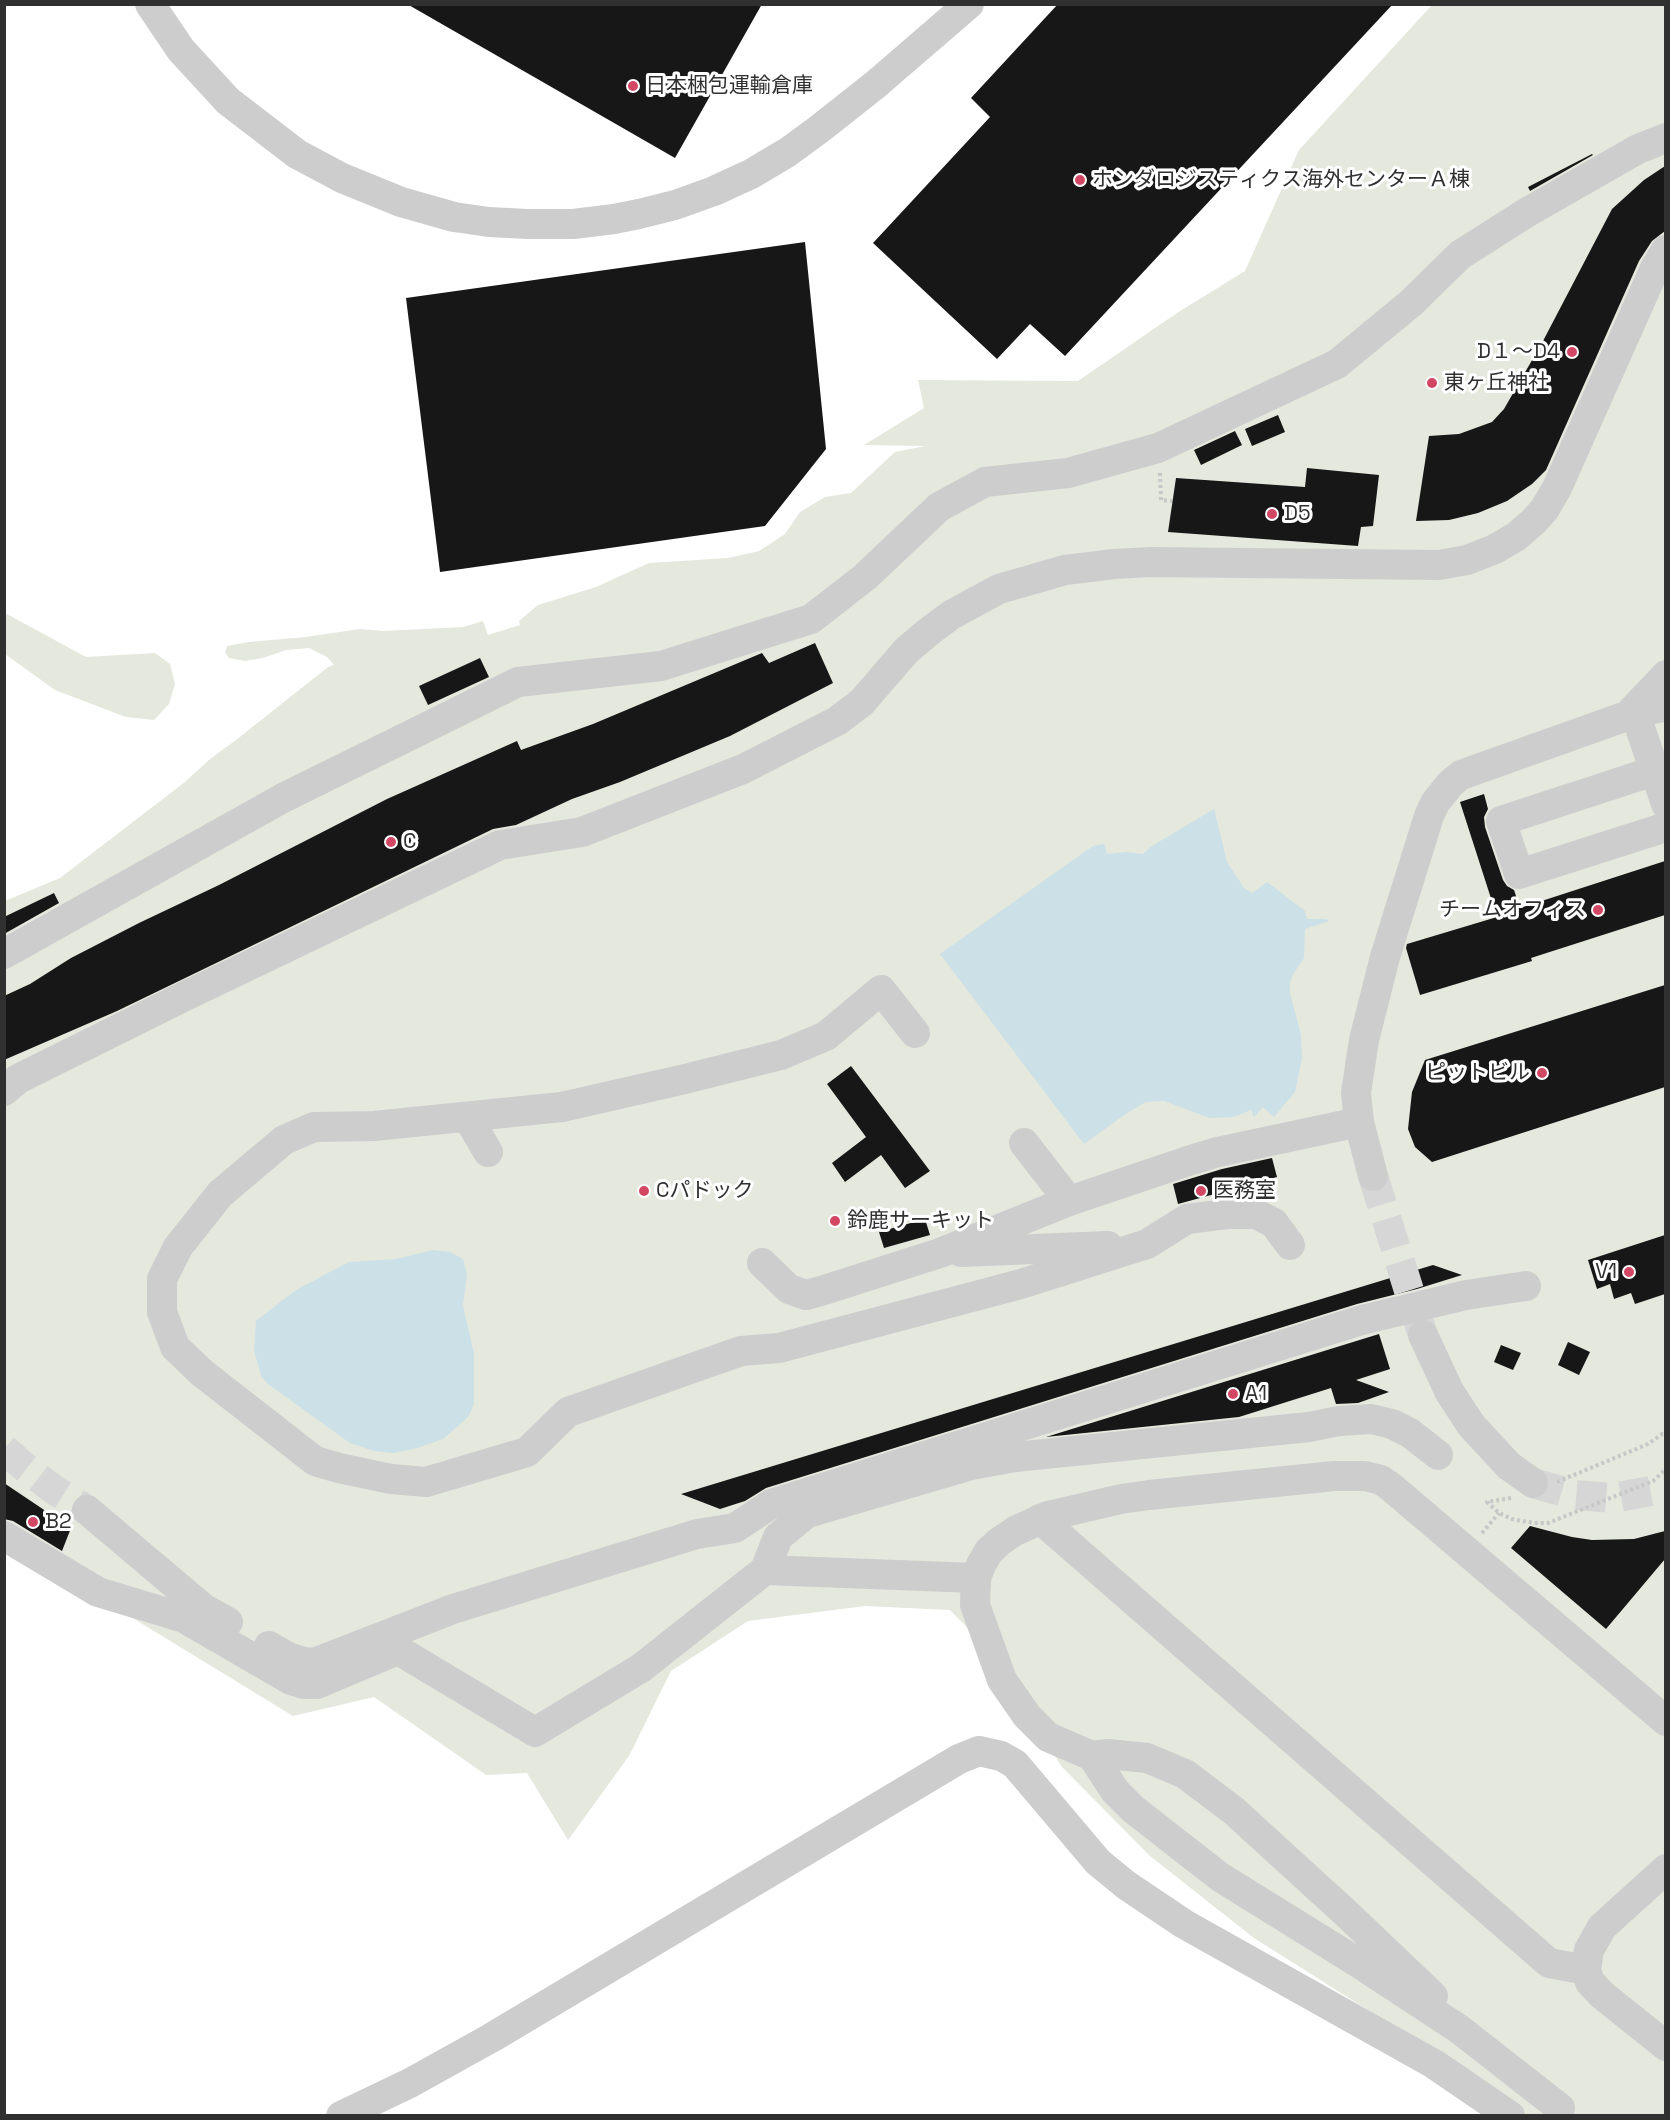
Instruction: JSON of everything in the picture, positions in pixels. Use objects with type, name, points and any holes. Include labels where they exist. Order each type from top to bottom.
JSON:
[{"type":"street","points":[[150,4],[181,50],[228,101],[297,154],[342,178],[411,205],[454,217],[527,224],[573,224],[639,214],[675,205],[751,174],[788,152],[818,130],[875,85],[969,4]]},
{"type":"street","points":[[4,954],[283,798],[518,682],[661,666],[811,619],[865,577],[939,507],[985,482],[1068,473],[1158,448],[1337,364],[1411,303],[1460,255],[1526,213],[1638,149],[1665,138]]},
{"type":"street","points":[[4,1091],[18,1079],[181,998],[500,845],[582,832],[743,769],[837,721],[862,702],[906,651],[927,633],[951,615],[999,589],[1065,570],[1114,564],[1151,562],[1439,565],[1467,560],[1496,549],[1517,536],[1533,522],[1544,510],[1557,488],[1665,250]]},
{"type":"street","points":[[1631,714],[1665,675]]},
{"type":"street","points":[[1373,1176],[1359,1122],[1356,1093],[1364,1040],[1385,957],[1435,803],[1450,784],[1461,775],[1631,714],[1665,706]]},
{"type":"street","points":[[1631,714],[1665,804]]},
{"type":"street","points":[[1654,771],[1501,821],[1519,874],[1665,826]]},
{"type":"street","points":[[915,1033],[881,990],[826,1036],[781,1055],[685,1079],[562,1107],[374,1126],[314,1127],[284,1140],[220,1194],[178,1247],[162,1279],[162,1312],[175,1347],[201,1372],[315,1461],[380,1477],[426,1482],[526,1452],[568,1412],[741,1351],[779,1348],[1021,1284],[1146,1244],[1187,1219],[1227,1214],[1256,1214],[1270,1221],[1290,1245]]},
{"type":"street","points":[[468,1118],[488,1152]]},
{"type":"street","points":[[762,1263],[789,1289],[806,1294],[821,1292],[940,1253],[1069,1201],[1218,1152],[1359,1122]]},
{"type":"street","points":[[1024,1143],[1069,1201]]},
{"type":"street","points":[[940,1253],[1146,1244]]},
{"type":"street","points":[[87,1510],[204,1608],[290,1658],[314,1663],[453,1609],[697,1534],[735,1528],[771,1504],[1351,1324],[1466,1295],[1526,1286]]},
{"type":"street","points":[[1423,1335],[1449,1391],[1471,1425],[1509,1466],[1535,1488]]},
{"type":"street","points":[[4,1536],[98,1592],[184,1618],[291,1680],[304,1684],[317,1684],[398,1650],[535,1732],[641,1668],[765,1570],[778,1537],[807,1513],[971,1465],[1015,1457],[1309,1427],[1339,1421],[1371,1419],[1392,1424],[1410,1433],[1438,1455]]},
{"type":"street","points":[[1459,2029],[1448,2011],[1349,1916],[1234,1811],[1185,1774],[1147,1758],[1108,1754],[1092,1756],[1047,1737],[1015,1700],[1002,1680],[980,1623],[975,1605],[976,1578],[989,1551],[1015,1531],[1040,1519],[1098,1504],[1149,1495],[1334,1476],[1359,1475],[1381,1480],[1665,1721]]},
{"type":"street","points":[[1040,1519],[1549,1963],[1586,1970]]},
{"type":"street","points":[[765,1570],[976,1578]]},
{"type":"street","points":[[341,2115],[410,2083],[491,2038],[959,1759],[980,1751],[1001,1756],[1014,1764],[1098,1862],[1126,1885],[1184,1924],[1434,2064],[1510,2115]]},
{"type":"street","points":[[1092,1756],[1115,1791],[1133,1809],[1220,1877],[1459,2029],[1561,2113]]},
{"type":"street","points":[[1665,1869],[1602,1927],[1589,1950],[1586,1970],[1590,1982],[1601,1994],[1665,2046]]},
{"type":"path","points":[[1161,500],[1173,501]]},
{"type":"path","points":[[1665,1434],[1648,1444],[1535,1488],[1486,1502],[1499,1513],[1512,1519],[1548,1523],[1653,1481],[1665,1469]]},
{"type":"shaded area","name":"鈴鹿サーキット","points":[[1432,5],[1665,5],[1665,2115],[1525,2115],[1387,2022],[1254,1938],[1150,1856],[1062,1767],[981,1642],[950,1610],[865,1606],[748,1621],[671,1671],[629,1756],[568,1840],[527,1773],[486,1775],[374,1697],[293,1716],[5,1540],[5,901],[60,878],[185,782],[210,759],[328,667],[334,665],[327,657],[309,648],[286,650],[245,661],[229,658],[225,653],[227,646],[360,629],[383,631],[463,627],[483,621],[488,635],[520,625],[519,621],[538,605],[596,587],[649,563],[728,558],[759,551],[785,534],[800,512],[825,497],[851,493],[895,452],[925,446],[864,445],[924,408],[918,380],[1078,381],[1177,313],[1245,271],[1299,150]]},
{"type":"shaded area","points":[[5,613],[86,657],[155,653],[170,664],[175,684],[169,704],[154,720],[126,717],[55,690],[5,654]]},
{"type":"water","points":[[1214,809],[1227,862],[1244,888],[1252,893],[1267,882],[1305,911],[1307,919],[1329,921],[1305,929],[1304,958],[1290,983],[1290,993],[1301,1035],[1302,1058],[1295,1092],[1274,1117],[1263,1107],[1254,1117],[1251,1110],[1234,1117],[1210,1118],[1164,1101],[1146,1102],[1084,1144],[940,954],[1093,846],[1104,844],[1107,854],[1127,852],[1143,854],[1152,846]]},
{"type":"water","points":[[433,1250],[450,1252],[463,1259],[467,1274],[463,1305],[474,1354],[474,1404],[468,1417],[443,1439],[394,1453],[374,1451],[350,1443],[268,1384],[261,1376],[254,1350],[256,1321],[296,1290],[349,1262],[396,1259]]},
{"type":"building","name":"日本梱包運輸倉庫","points":[[407,4],[762,4],[675,158]]},
{"type":"building","name":"ホンダロジスティクス海外センターＡ棟","points":[[1058,4],[1393,4],[1065,356],[1030,324],[997,359],[873,243],[990,117],[971,98]]},
{"type":"building","points":[[1593,155],[1530,191],[1528,187]]},
{"type":"building","name":"D１～D4","points":[[1665,166],[1665,231],[1652,241],[1639,261],[1546,470],[1532,484],[1507,501],[1478,513],[1449,520],[1416,521],[1429,436],[1459,434],[1492,422],[1504,409],[1543,341],[1612,209],[1644,180]]},
{"type":"building","points":[[805,242],[826,449],[765,526],[440,572],[406,298]]},
{"type":"building","points":[[1278,415],[1285,432],[1252,446],[1245,429]]},
{"type":"building","points":[[1235,431],[1242,445],[1201,465],[1194,450]]},
{"type":"building","name":"D5","points":[[1307,468],[1379,475],[1373,526],[1361,527],[1358,546],[1168,532],[1176,478],[1305,487]]},
{"type":"building","name":"C","points":[[815,643],[833,683],[730,736],[620,782],[572,799],[516,825],[493,829],[117,1011],[4,1060],[4,996],[30,984],[71,958],[139,923],[387,799],[517,741],[521,750],[593,724],[762,653],[769,663]]},
{"type":"building","points":[[480,658],[489,677],[428,705],[419,686]]},
{"type":"building","points":[[1484,794],[1488,809],[1484,817],[1485,827],[1503,880],[1514,890],[1520,908],[1665,861],[1665,915],[1531,958],[1532,961],[1420,995],[1406,948],[1407,944],[1497,917],[1460,802]]},
{"type":"building","points":[[54,893],[59,903],[4,934],[4,917]]},
{"type":"building","name":"ピットビル","points":[[1665,985],[1665,1087],[1432,1162],[1415,1147],[1408,1129],[1412,1092],[1425,1060]]},
{"type":"building","points":[[851,1066],[930,1171],[905,1188],[881,1155],[845,1182],[832,1163],[866,1137],[827,1084]]},
{"type":"building","name":"医務室","points":[[1272,1158],[1277,1177],[1178,1204],[1173,1184],[1222,1169]]},
{"type":"building","points":[[925,1219],[930,1235],[884,1248],[879,1232]]},
{"type":"building","name":"V1","points":[[1665,1235],[1665,1294],[1635,1304],[1631,1293],[1614,1299],[1610,1284],[1597,1289],[1588,1260]]},
{"type":"building","points":[[1433,1265],[1462,1275],[1357,1304],[766,1488],[745,1501],[720,1509],[681,1494]]},
{"type":"building","name":"A1","points":[[1379,1334],[1390,1369],[1356,1380],[1389,1392],[1358,1403],[1336,1404],[1331,1388],[1239,1417],[1046,1437]]},
{"type":"building","points":[[1568,1342],[1590,1352],[1579,1375],[1558,1365]]},
{"type":"building","points":[[1501,1345],[1521,1353],[1513,1370],[1494,1362]]},
{"type":"building","name":"B2","points":[[4,1483],[71,1528],[62,1551],[13,1521],[4,1519]]},
{"type":"building","points":[[1530,1526],[1592,1540],[1634,1539],[1665,1531],[1665,1559],[1606,1629],[1511,1548]]},
{"type":"tunnel","points":[[1373,1176],[1422,1332]]},
{"type":"tunnel","points":[[4,1449],[53,1489],[87,1510]]},
{"type":"tunnel","points":[[1533,1483],[1575,1495],[1613,1498],[1666,1488]]},
{"type":"place","name":"日本梱包運輸倉庫","points":[[633,86]]},
{"type":"place","name":"ホンダロジスティクス海外センターＡ棟","points":[[1080,180]]},
{"type":"place","name":"D１～D4","points":[[1572,352]]},
{"type":"place","name":"東ヶ丘神社","points":[[1432,383]]},
{"type":"place","name":"D5","points":[[1272,514]]},
{"type":"place","name":"C","points":[[391,842]]},
{"type":"place","name":"チームオフィス","points":[[1598,910]]},
{"type":"place","name":"ピットビル","points":[[1542,1073]]},
{"type":"place","name":"Cパドック","points":[[644,1191]]},
{"type":"place","name":"医務室","points":[[1201,1191]]},
{"type":"place","name":"鈴鹿サーキット","points":[[835,1221]]},
{"type":"place","name":"V1","points":[[1629,1272]]},
{"type":"place","name":"A1","points":[[1233,1394]]},
{"type":"place","name":"B2","points":[[33,1522]]}]
